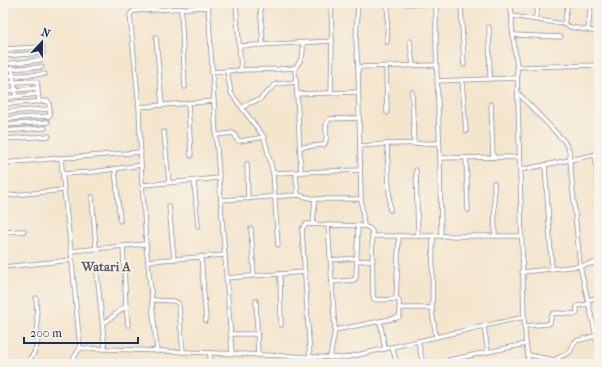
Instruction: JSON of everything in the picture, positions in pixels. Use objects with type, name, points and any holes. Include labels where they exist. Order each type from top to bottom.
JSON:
[{"type":"street","points":[[188,3],[188,8]]},
{"type":"street","points":[[236,3],[241,70]]},
{"type":"street","points":[[260,3],[263,45]]},
{"type":"street","points":[[331,3],[331,93]]},
{"type":"street","points":[[358,3],[356,41],[361,199],[364,226]]},
{"type":"street","points":[[387,42],[388,3]]},
{"type":"street","points":[[392,3],[491,3]]},
{"type":"street","points":[[510,3],[517,67],[522,272],[524,326],[528,364]]},
{"type":"street","points":[[535,19],[539,3]]},
{"type":"street","points":[[564,24],[568,3]]},
{"type":"street","points":[[588,30],[591,3]]},
{"type":"street","points":[[436,4],[442,236]]},
{"type":"street","points":[[461,4],[464,65]]},
{"type":"street","points":[[157,351],[146,244],[140,152],[139,107],[130,15],[133,12],[181,9],[208,5],[232,354]]},
{"type":"street","points":[[181,9],[185,87]]},
{"type":"street","points":[[512,16],[564,24],[570,27],[599,32]]},
{"type":"street","points":[[489,27],[490,79]]},
{"type":"street","points":[[513,35],[561,37]]},
{"type":"street","points":[[156,38],[162,105]]},
{"type":"street","points":[[239,46],[332,40]]},
{"type":"street","points":[[410,41],[413,66]]},
{"type":"street","points":[[301,172],[298,94],[295,68],[303,56],[303,42]]},
{"type":"street","points":[[3,49],[43,47]]},
{"type":"street","points":[[3,56],[44,53]]},
{"type":"street","points":[[3,64],[41,60]]},
{"type":"street","points":[[11,64],[16,96]]},
{"type":"street","points":[[358,67],[437,65]]},
{"type":"street","points":[[517,67],[599,65]]},
{"type":"street","points":[[3,70],[42,67]]},
{"type":"street","points":[[386,67],[387,113]]},
{"type":"street","points":[[212,72],[295,68]]},
{"type":"street","points":[[227,71],[231,94],[264,137],[273,173],[278,246]]},
{"type":"street","points":[[3,76],[45,74]]},
{"type":"street","points":[[437,81],[517,78]]},
{"type":"street","points":[[462,80],[466,131]]},
{"type":"street","points":[[3,84],[37,82],[39,102]]},
{"type":"street","points":[[242,108],[249,103],[259,100],[276,84],[296,82]]},
{"type":"street","points":[[3,91],[38,88]]},
{"type":"street","points":[[298,94],[358,92]]},
{"type":"street","points":[[412,92],[414,144]]},
{"type":"street","points":[[518,93],[564,141],[569,150],[580,266],[599,349]]},
{"type":"street","points":[[3,98],[38,94]]},
{"type":"street","points":[[3,104],[49,101],[50,109],[49,116],[3,119]]},
{"type":"street","points":[[139,107],[214,101]]},
{"type":"street","points":[[188,103],[191,156]]},
{"type":"street","points":[[491,104],[493,157]]},
{"type":"street","points":[[3,112],[50,109]]},
{"type":"street","points":[[18,118],[20,138]]},
{"type":"street","points":[[300,147],[324,145],[327,138],[326,124],[329,119],[359,118]]},
{"type":"street","points":[[3,125],[48,122]]},
{"type":"street","points":[[3,132],[45,128]]},
{"type":"street","points":[[164,132],[169,182]]},
{"type":"street","points":[[216,135],[233,134],[240,141],[264,137]]},
{"type":"street","points":[[3,139],[49,136]]},
{"type":"street","points":[[360,146],[439,143]]},
{"type":"street","points":[[387,144],[390,210]]},
{"type":"street","points":[[3,163],[140,152]]},
{"type":"street","points":[[520,170],[597,154],[599,197]]},
{"type":"street","points":[[440,158],[519,157]]},
{"type":"street","points":[[61,158],[80,348],[70,364]]},
{"type":"street","points":[[466,158],[468,210]]},
{"type":"street","points":[[247,164],[248,198]]},
{"type":"street","points":[[63,174],[93,172],[141,165]]},
{"type":"street","points":[[545,165],[552,269]]},
{"type":"street","points":[[115,169],[120,221]]},
{"type":"street","points":[[273,173],[360,170]]},
{"type":"street","points":[[416,170],[418,236]]},
{"type":"street","points":[[298,195],[296,176],[297,173],[301,172]]},
{"type":"street","points":[[142,185],[219,178]]},
{"type":"street","points":[[194,181],[198,226]]},
{"type":"street","points":[[494,182],[495,236]]},
{"type":"street","points":[[3,196],[64,190]]},
{"type":"street","points":[[221,200],[298,195],[315,199],[361,199]]},
{"type":"street","points":[[92,198],[96,248]]},
{"type":"street","points":[[314,224],[315,199]]},
{"type":"street","points":[[169,206],[174,259]]},
{"type":"street","points":[[310,357],[302,229],[306,224],[358,225],[370,228],[372,231],[374,299],[396,299]]},
{"type":"street","points":[[328,225],[335,330],[330,358]]},
{"type":"street","points":[[332,282],[356,279],[358,225]]},
{"type":"street","points":[[251,229],[254,275]]},
{"type":"street","points":[[3,232],[24,231]]},
{"type":"street","points":[[372,236],[521,236]]},
{"type":"street","points":[[335,330],[399,317],[399,301],[396,299],[399,236]]},
{"type":"street","points":[[433,236],[432,308],[436,337]]},
{"type":"street","points":[[71,251],[146,244]]},
{"type":"street","points":[[123,246],[128,325]]},
{"type":"street","points":[[148,261],[225,255]]},
{"type":"street","points":[[201,256],[206,321]]},
{"type":"street","points":[[3,267],[72,260]]},
{"type":"street","points":[[330,260],[372,260]]},
{"type":"street","points":[[522,272],[580,266],[599,262]]},
{"type":"street","points":[[226,278],[305,272]]},
{"type":"street","points":[[97,273],[105,349]]},
{"type":"street","points":[[280,274],[281,325]]},
{"type":"street","points":[[524,326],[548,324],[551,322],[552,313],[576,314],[577,306],[599,297]]},
{"type":"street","points":[[26,364],[37,345],[36,298]]},
{"type":"street","points":[[152,300],[174,301],[178,303],[183,352]]},
{"type":"street","points":[[256,301],[258,355]]},
{"type":"street","points":[[103,324],[126,306]]},
{"type":"street","points":[[400,308],[432,308]]},
{"type":"street","points":[[80,348],[344,358],[524,316]]},
{"type":"street","points":[[380,321],[385,348]]},
{"type":"street","points":[[484,326],[488,352]]},
{"type":"street","points":[[230,334],[257,334]]},
{"type":"street","points":[[528,355],[554,362],[570,352],[576,341],[596,336]]},
{"type":"street","points":[[418,341],[423,364]]},
{"type":"street","points":[[450,364],[449,360],[526,344]]},
{"type":"street","points":[[392,347],[397,364]]},
{"type":"street","points":[[210,353],[210,364]]},
{"type":"street","points":[[344,358],[345,364]]},
{"type":"district","name":"Watari A","points":[[106,266]]}]
